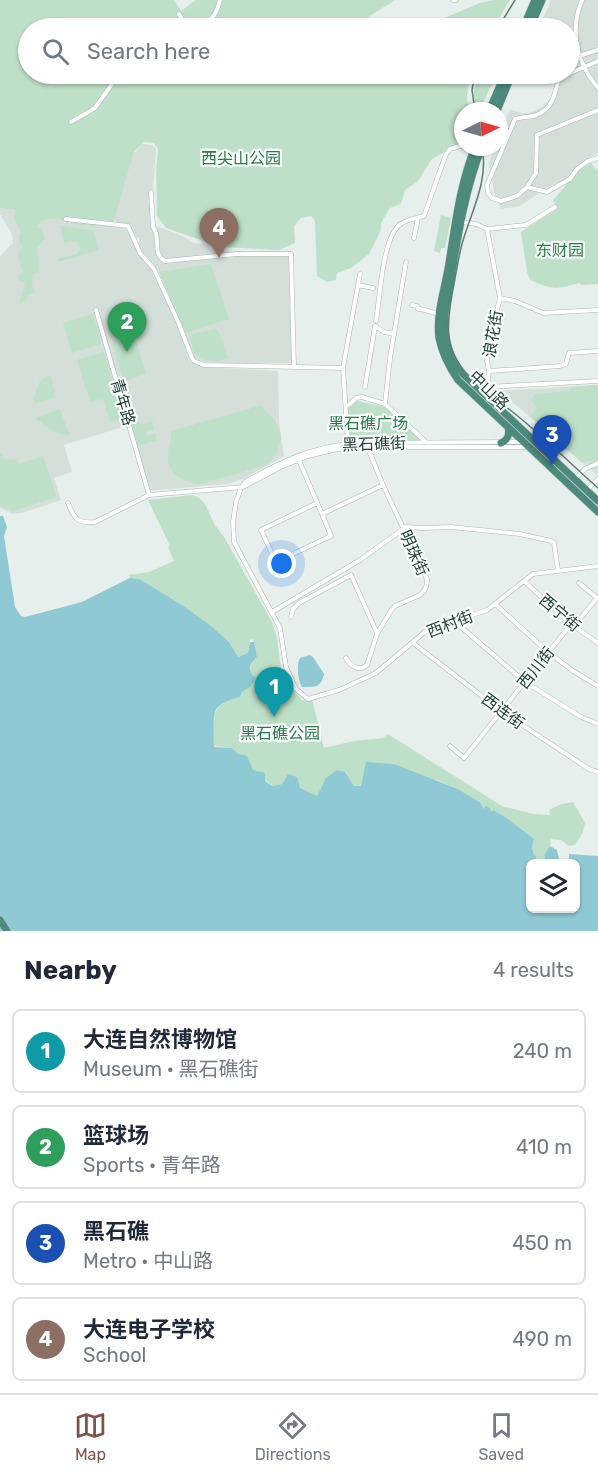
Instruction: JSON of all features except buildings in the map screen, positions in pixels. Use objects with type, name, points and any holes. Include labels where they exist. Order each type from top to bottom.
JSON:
[{"type":"highway","points":[[528,18],[535,0]]},
{"type":"highway","points":[[534,18],[542,0]]},
{"type":"highway","points":[[493,102],[501,84]]},
{"type":"highway","points":[[501,102],[508,84]]},
{"type":"highway","name":"中山路","points":[[471,156],[459,202],[440,314],[441,346],[458,380],[598,512]]},
{"type":"highway","name":"中山路","points":[[479,156],[472,174],[462,222],[446,314],[447,345],[458,368],[484,389],[518,426],[598,501]]},
{"type":"highway","points":[[501,442],[504,442],[507,437],[508,427]]},
{"type":"highway","points":[[523,442],[534,447],[549,460],[558,463]]},
{"type":"highway","points":[[0,920],[7,931]]},
{"type":"street","points":[[211,18],[218,9],[220,0]]},
{"type":"street","points":[[577,18],[582,0]]},
{"type":"street","points":[[179,14],[181,18]]},
{"type":"street","points":[[580,55],[598,50]]},
{"type":"street","points":[[580,58],[584,68],[598,88]]},
{"type":"street","points":[[580,69],[598,61]]},
{"type":"street","points":[[71,122],[94,108],[112,84]]},
{"type":"street","points":[[556,84],[554,99],[549,106],[534,116],[515,119],[487,185],[492,198],[501,201],[517,196],[526,187],[536,173],[537,135],[598,110]]},
{"type":"street","points":[[376,321],[386,253],[392,234],[400,224],[424,216],[446,154],[454,148]]},
{"type":"street","points":[[526,187],[547,192],[570,179],[577,169],[588,161],[598,158]]},
{"type":"street","points":[[151,192],[157,252],[165,261],[237,254],[291,254],[294,366]]},
{"type":"street","points":[[462,222],[476,224],[487,229],[526,225],[555,207]]},
{"type":"street","points":[[414,238],[418,217]]},
{"type":"street","points":[[66,219],[128,226],[140,253],[154,269],[194,361],[204,365],[343,368]]},
{"type":"street","name":"浪花街","points":[[484,389],[489,371],[488,346],[500,298],[487,229]]},
{"type":"street","points":[[385,404],[406,262]]},
{"type":"street","points":[[348,446],[343,368],[360,274]]},
{"type":"street","points":[[358,285],[373,288]]},
{"type":"street","points":[[500,298],[543,312],[598,310]]},
{"type":"street","points":[[411,304],[417,306],[418,309],[440,314]]},
{"type":"street","name":"青年路","points":[[96,310],[149,495]]},
{"type":"street","points":[[365,387],[375,326],[384,332],[394,334]]},
{"type":"street","points":[[489,371],[561,366],[566,364],[568,353],[598,351]]},
{"type":"street","points":[[484,389],[598,381]]},
{"type":"street","points":[[346,406],[356,398],[362,397],[385,404],[428,443]]},
{"type":"street","points":[[518,426],[523,442]]},
{"type":"street","name":"黑石礁街","points":[[367,445],[509,447],[523,442]]},
{"type":"street","name":"黑石礁街","points":[[240,488],[245,482],[323,447],[523,442]]},
{"type":"street","name":"黑石礁街","points":[[509,447],[523,442]]},
{"type":"street","name":"明珠街","points":[[346,658],[353,667],[361,668],[367,665],[377,634],[392,609],[420,595],[427,584],[427,579],[367,445]]},
{"type":"street","points":[[297,458],[322,514],[331,536],[276,562],[261,530],[317,503]]},
{"type":"street","points":[[574,479],[585,469],[598,464]]},
{"type":"street","points":[[586,490],[598,479]]},
{"type":"street","points":[[322,514],[383,485]]},
{"type":"street","points":[[68,503],[73,515],[79,521],[86,523],[95,522],[149,495],[240,488],[233,522],[234,542],[272,612],[360,560],[406,527],[451,527],[520,534],[551,541],[554,543],[558,570]]},
{"type":"street","name":"西村街","points":[[272,612],[280,628],[286,667],[296,689],[308,699],[339,690],[376,673],[426,631],[487,610],[536,573],[598,566]]},
{"type":"street","points":[[291,618],[293,609],[299,603],[351,575],[377,634]]},
{"type":"street","name":"西宁街","points":[[524,581],[572,625],[598,643]]},
{"type":"street","points":[[579,583],[597,598]]},
{"type":"street","name":"西川街","points":[[450,746],[464,758],[548,652],[597,598]]},
{"type":"street","points":[[495,604],[548,652],[598,686]]},
{"type":"street","points":[[454,621],[525,682],[581,717],[598,724]]},
{"type":"street","name":"西连街","points":[[413,643],[502,711],[589,769],[598,772]]},
{"type":"shaded area","points":[[551,0],[598,0],[598,153],[575,168],[571,176],[545,189],[520,206],[501,209],[494,192],[489,163],[492,156],[508,156],[510,109],[520,113],[529,113],[539,109],[548,101],[553,94],[555,84],[580,84],[580,18],[543,18]]},
{"type":"shaded area","points":[[142,144],[152,145],[156,149],[153,188],[155,226],[178,234],[196,244],[204,244],[210,249],[290,251],[291,363],[222,363],[205,362],[193,358],[159,272],[142,252],[139,247],[139,238],[135,237],[127,223],[116,223],[114,218],[133,155]]},
{"type":"shaded area","points":[[0,208],[47,216],[81,225],[127,230],[140,255],[152,269],[178,326],[190,362],[204,367],[278,371],[279,422],[284,456],[245,478],[227,484],[146,491],[126,426],[64,445],[72,472],[54,478],[61,500],[22,513],[13,514],[0,508],[0,258],[13,243],[12,234],[0,214]]},
{"type":"shaded area","points":[[598,385],[597,475],[500,391]]},
{"type":"green space","name":"西尖山公园","points":[[0,0],[174,0],[181,11],[196,0],[395,0],[367,18],[18,18],[18,84],[468,84],[468,102],[454,102],[454,146],[431,160],[418,181],[405,190],[401,204],[390,208],[381,223],[381,230],[369,254],[351,268],[337,273],[336,280],[327,282],[317,276],[315,221],[311,216],[301,218],[294,226],[295,243],[279,250],[221,247],[166,228],[157,216],[158,149],[154,143],[144,142],[135,151],[113,224],[110,227],[80,225],[56,219],[40,223],[36,228],[41,226],[45,239],[37,248],[40,271],[33,275],[32,288],[35,292],[28,295],[28,298],[19,305],[25,282],[18,280],[23,268],[21,261],[18,260],[19,250],[23,246],[20,245],[19,235],[21,233],[14,217],[16,212],[0,208]]},
{"type":"green space","points":[[510,0],[499,18],[445,18],[480,3]]},
{"type":"green space","points":[[475,84],[492,84],[483,102],[474,101]]},
{"type":"green space","name":"东财园","points":[[591,163],[596,170],[598,169],[598,284],[582,285],[579,283],[554,288],[530,280],[521,232],[558,208],[553,200],[579,170]]},
{"type":"green space","points":[[441,215],[451,218],[445,248],[441,248],[440,253],[434,251]]},
{"type":"green space","points":[[60,225],[94,231],[99,250],[58,262],[57,259],[77,254],[80,249],[75,241],[64,243]]},
{"type":"green space","points":[[211,264],[229,319],[185,333],[159,272]]},
{"type":"green space","points":[[93,314],[102,344],[72,353],[63,323]]},
{"type":"green space","points":[[217,329],[229,358],[205,361],[194,354],[190,334]]},
{"type":"green space","points":[[134,334],[146,374],[124,381],[112,341]]},
{"type":"green space","points":[[104,352],[124,419],[110,423],[103,399],[90,402],[77,360]]},
{"type":"green space","points":[[48,376],[51,377],[56,397],[33,404],[41,380]]},
{"type":"green space","points":[[598,385],[598,460],[581,462],[530,416],[537,408],[532,401],[534,394],[570,391],[571,387]]},
{"type":"green space","name":"黑石礁广场","points":[[357,401],[385,407],[425,442],[350,442],[348,409]]},
{"type":"green space","points":[[262,405],[278,426],[281,439],[274,456],[264,466],[201,484],[183,480],[170,468],[168,456],[171,431]]},
{"type":"green space","points":[[60,409],[69,434],[67,436],[52,431],[35,418]]},
{"type":"green space","points":[[154,420],[152,422],[154,430],[146,432],[147,436],[155,433],[157,440],[138,446],[131,424],[139,421],[140,425]]},
{"type":"green space","points":[[0,453],[4,459],[16,459],[18,464],[43,456],[57,497],[13,511],[0,506]]},
{"type":"green space","name":"黑石礁公园","points":[[192,495],[201,500],[206,507],[272,622],[277,638],[281,668],[302,700],[312,699],[324,748],[354,741],[383,738],[388,734],[502,806],[533,814],[550,815],[549,810],[573,802],[585,823],[583,832],[575,845],[569,846],[561,840],[551,839],[550,846],[544,855],[546,858],[536,859],[532,848],[534,841],[505,817],[483,810],[481,803],[437,780],[354,786],[345,772],[326,779],[317,797],[300,788],[288,774],[282,784],[273,786],[253,771],[232,748],[214,746],[216,711],[225,702],[240,697],[242,692],[250,687],[251,667],[257,657],[253,639],[250,640],[248,653],[238,657],[229,642],[139,579],[130,578],[129,575],[149,572],[174,561],[168,547],[170,546],[148,500]]},
{"type":"water","points":[[0,516],[3,516],[7,527],[4,536],[15,607],[21,616],[25,617],[82,602],[130,578],[139,579],[211,626],[229,642],[238,657],[248,653],[250,642],[254,642],[257,657],[250,668],[256,678],[240,697],[225,702],[215,711],[214,747],[232,748],[238,754],[247,756],[253,770],[265,773],[265,781],[272,786],[282,784],[288,774],[297,777],[300,788],[317,796],[326,778],[337,770],[345,772],[354,786],[361,786],[366,762],[394,764],[458,789],[481,803],[483,809],[486,806],[490,808],[491,812],[493,810],[505,817],[534,839],[532,848],[536,859],[526,859],[526,913],[580,913],[580,859],[569,859],[569,854],[598,856],[598,931],[0,931]]},
{"type":"water","points":[[310,655],[324,674],[317,686],[302,687],[298,664],[300,658]]},
{"type":"water","points":[[550,846],[557,850],[559,859],[544,859],[544,855]]},
{"type":"tram line","points":[[504,18],[515,0]]},
{"type":"tram line","points":[[473,84],[474,102]]},
{"type":"tram line","points":[[483,156],[481,184],[461,250],[453,289],[448,323],[450,344],[459,365],[473,381],[530,426],[598,488]]},
{"type":"place","name":"大连电子学校","points":[[219,258]]},
{"type":"place","name":"篮球场","points":[[127,352]]},
{"type":"place","name":"黑石礁","points":[[552,465]]},
{"type":"place","name":"大连自然博物馆","points":[[274,717]]}]
